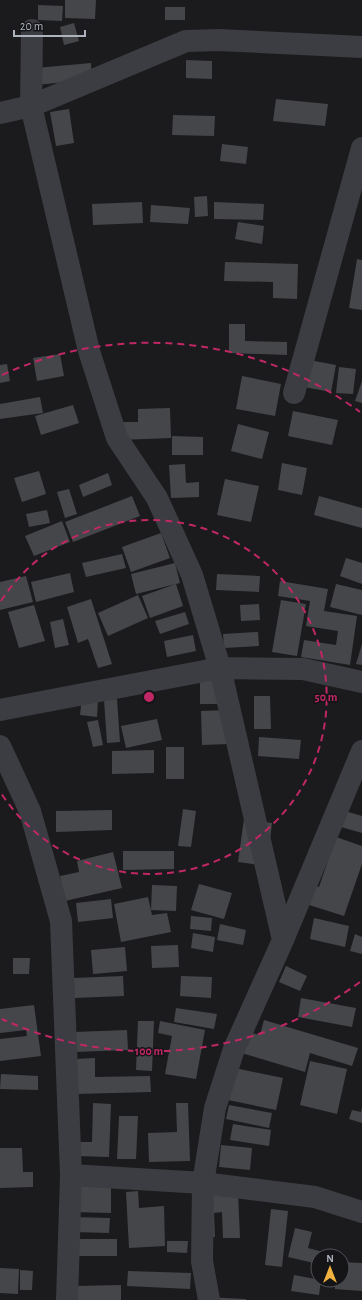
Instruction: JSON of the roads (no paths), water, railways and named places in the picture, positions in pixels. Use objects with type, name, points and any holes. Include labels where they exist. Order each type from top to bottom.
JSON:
[{"type":"street","points":[[32,30],[31,106],[90,351],[117,438],[157,498],[192,575],[220,668],[283,940]]},
{"type":"street","points":[[0,113],[31,106],[186,41],[219,40],[362,47]]},
{"type":"street","points":[[294,393],[362,148]]},
{"type":"street","points":[[0,710],[220,668],[303,669],[362,682]]},
{"type":"street","points":[[0,746],[30,811],[61,921],[71,1175],[67,1300]]},
{"type":"street","points":[[209,1300],[202,1261],[203,1183],[215,1108],[234,1049],[283,940],[362,751]]},
{"type":"street","points":[[71,1175],[203,1183],[315,1197],[362,1212]]}]
